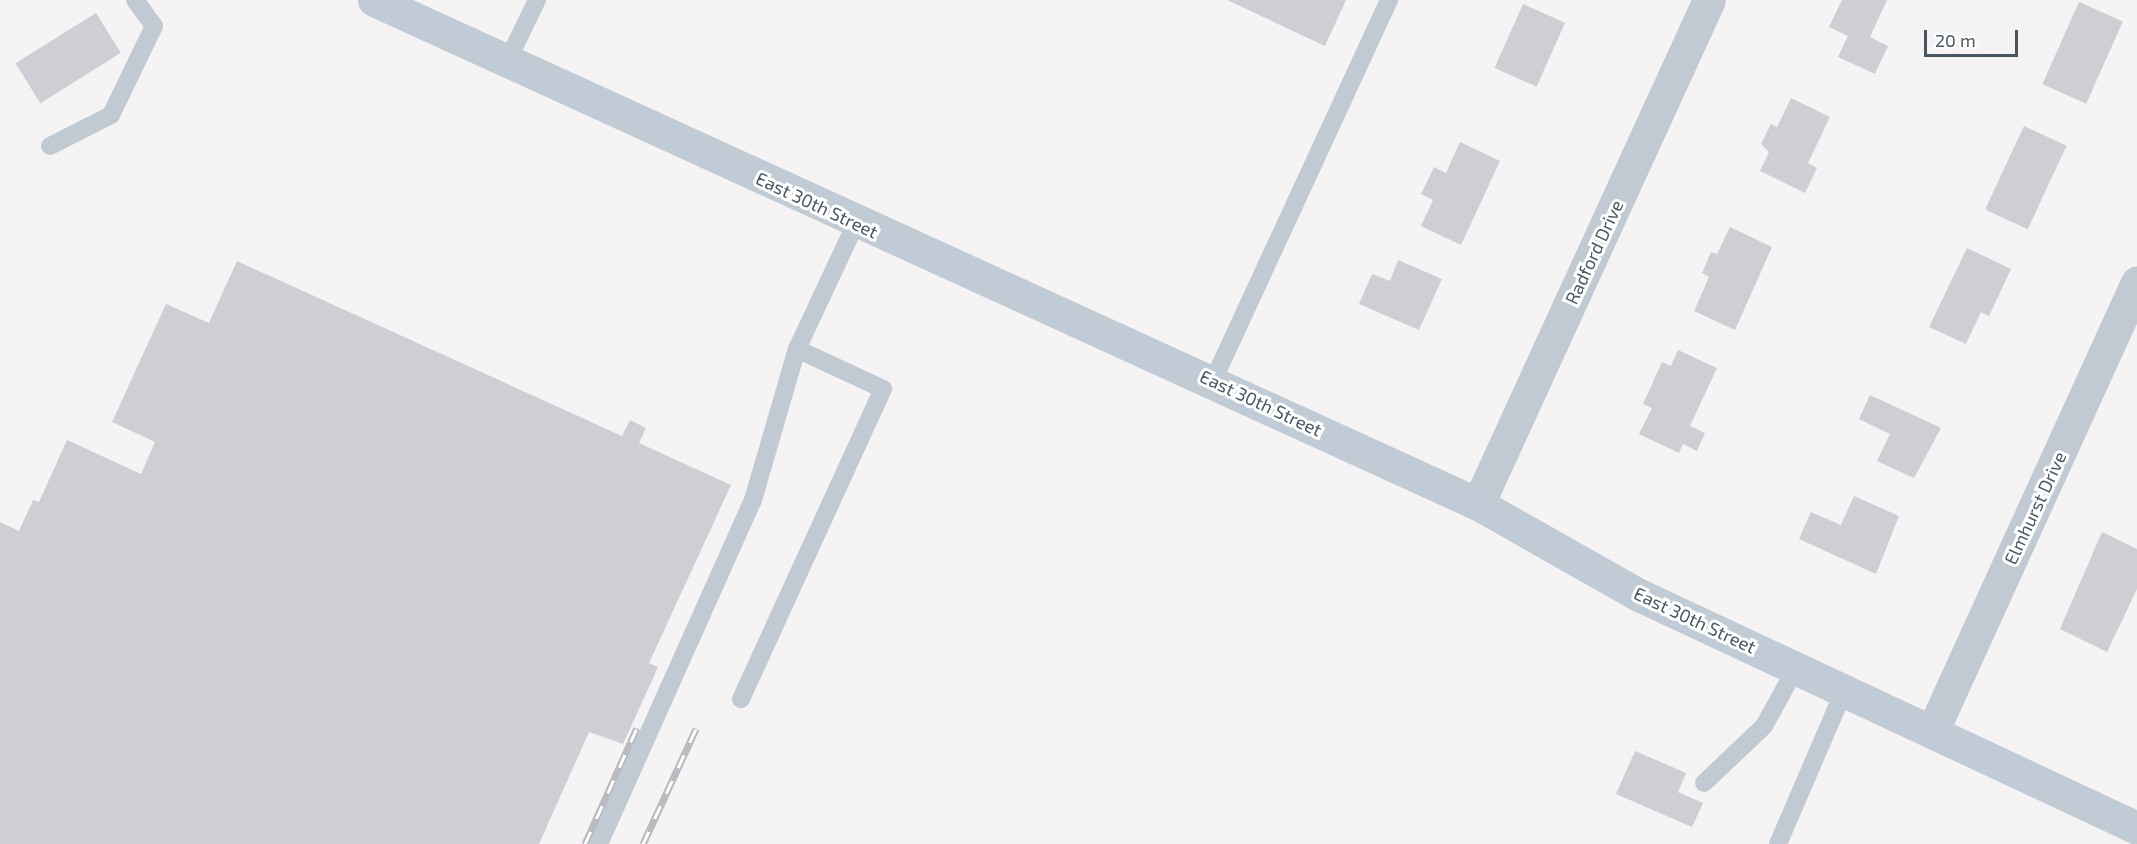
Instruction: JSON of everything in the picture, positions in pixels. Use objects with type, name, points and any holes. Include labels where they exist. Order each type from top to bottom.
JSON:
[{"type":"main road","name":"East 30th Street","points":[[374,0],[856,223],[1213,381],[1478,504],[1639,595],[2137,828]]},
{"type":"street","name":"Radford Drive","points":[[1478,504],[1709,0]]},
{"type":"street","name":"Elmhurst Drive","points":[[1932,732],[2137,283]]},
{"type":"lane","points":[[50,146],[111,115],[154,26],[135,0]]},
{"type":"lane","points":[[507,62],[537,0]]},
{"type":"lane","points":[[1213,381],[1389,0]]},
{"type":"lane","points":[[599,844],[753,500],[797,349],[856,223]]},
{"type":"lane","points":[[741,699],[883,389],[797,349]]},
{"type":"lane","points":[[1704,783],[1764,726],[1796,668]]},
{"type":"lane","points":[[1778,844],[1844,691]]},
{"type":"building","points":[[1227,0],[1346,0],[1325,46]]},
{"type":"building","points":[[1842,0],[1887,0],[1870,37],[1888,46],[1875,74],[1838,57],[1848,36],[1829,27]]},
{"type":"building","points":[[2079,2],[2123,22],[2086,104],[2042,84]]},
{"type":"building","points":[[1523,4],[1565,23],[1537,87],[1495,68]]},
{"type":"building","points":[[96,13],[121,53],[40,103],[15,63]]},
{"type":"building","points":[[1791,98],[1830,117],[1808,163],[1817,168],[1805,193],[1760,171],[1769,152],[1761,144],[1771,124],[1777,127]]},
{"type":"building","points":[[2024,126],[2067,146],[2028,229],[1985,209]]},
{"type":"building","points":[[1460,142],[1500,161],[1461,245],[1421,226],[1433,200],[1421,194],[1434,167],[1446,173]]},
{"type":"building","points":[[1730,227],[1772,247],[1735,330],[1694,311],[1709,277],[1702,273],[1711,252],[1717,254]]},
{"type":"building","points":[[1967,248],[2011,269],[1989,316],[1981,312],[1966,344],[1929,327]]},
{"type":"building","points":[[1398,260],[1442,279],[1419,330],[1359,304],[1372,274],[1390,281]]},
{"type":"building","points":[[237,261],[622,436],[630,420],[646,428],[639,443],[731,485],[649,663],[658,667],[623,744],[589,732],[539,844],[0,844],[0,522],[19,531],[33,500],[39,502],[67,440],[141,474],[155,442],[112,422],[166,304],[209,323]]},
{"type":"building","points":[[1678,350],[1717,368],[1690,426],[1705,433],[1697,451],[1683,444],[1679,453],[1639,434],[1652,408],[1643,404],[1662,362],[1671,366]]},
{"type":"building","points":[[1870,395],[1941,428],[1914,478],[1877,461],[1890,434],[1859,419]]},
{"type":"building","points":[[1854,496],[1899,516],[1876,574],[1799,539],[1811,512],[1841,525]]},
{"type":"building","points":[[2102,532],[2137,549],[2137,589],[2107,652],[2060,629]]},
{"type":"building","points":[[1635,751],[1686,773],[1678,792],[1703,803],[1692,827],[1616,794]]},
{"type":"railway","points":[[585,844],[637,728]]},
{"type":"railway","points":[[643,844],[696,729]]}]
